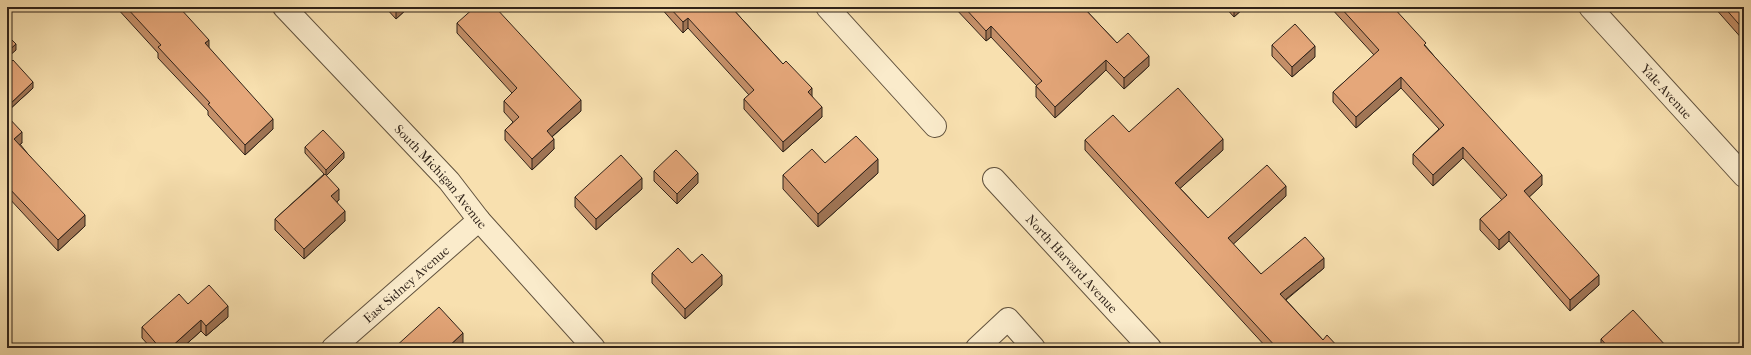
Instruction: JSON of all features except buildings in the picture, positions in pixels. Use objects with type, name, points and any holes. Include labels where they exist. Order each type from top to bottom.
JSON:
[{"type":"street","name":"South Michigan Avenue","points":[[284,7],[449,181],[479,220],[594,348]]},
{"type":"street","points":[[827,7],[935,126]]},
{"type":"street","name":"Yale Avenue","points":[[1590,7],[1744,176]]},
{"type":"street","name":"North Harvard Avenue","points":[[994,179],[1150,348]]},
{"type":"street","name":"East Sidney Avenue","points":[[334,348],[479,220]]},
{"type":"street","points":[[977,348],[1008,319],[1034,348]]}]
